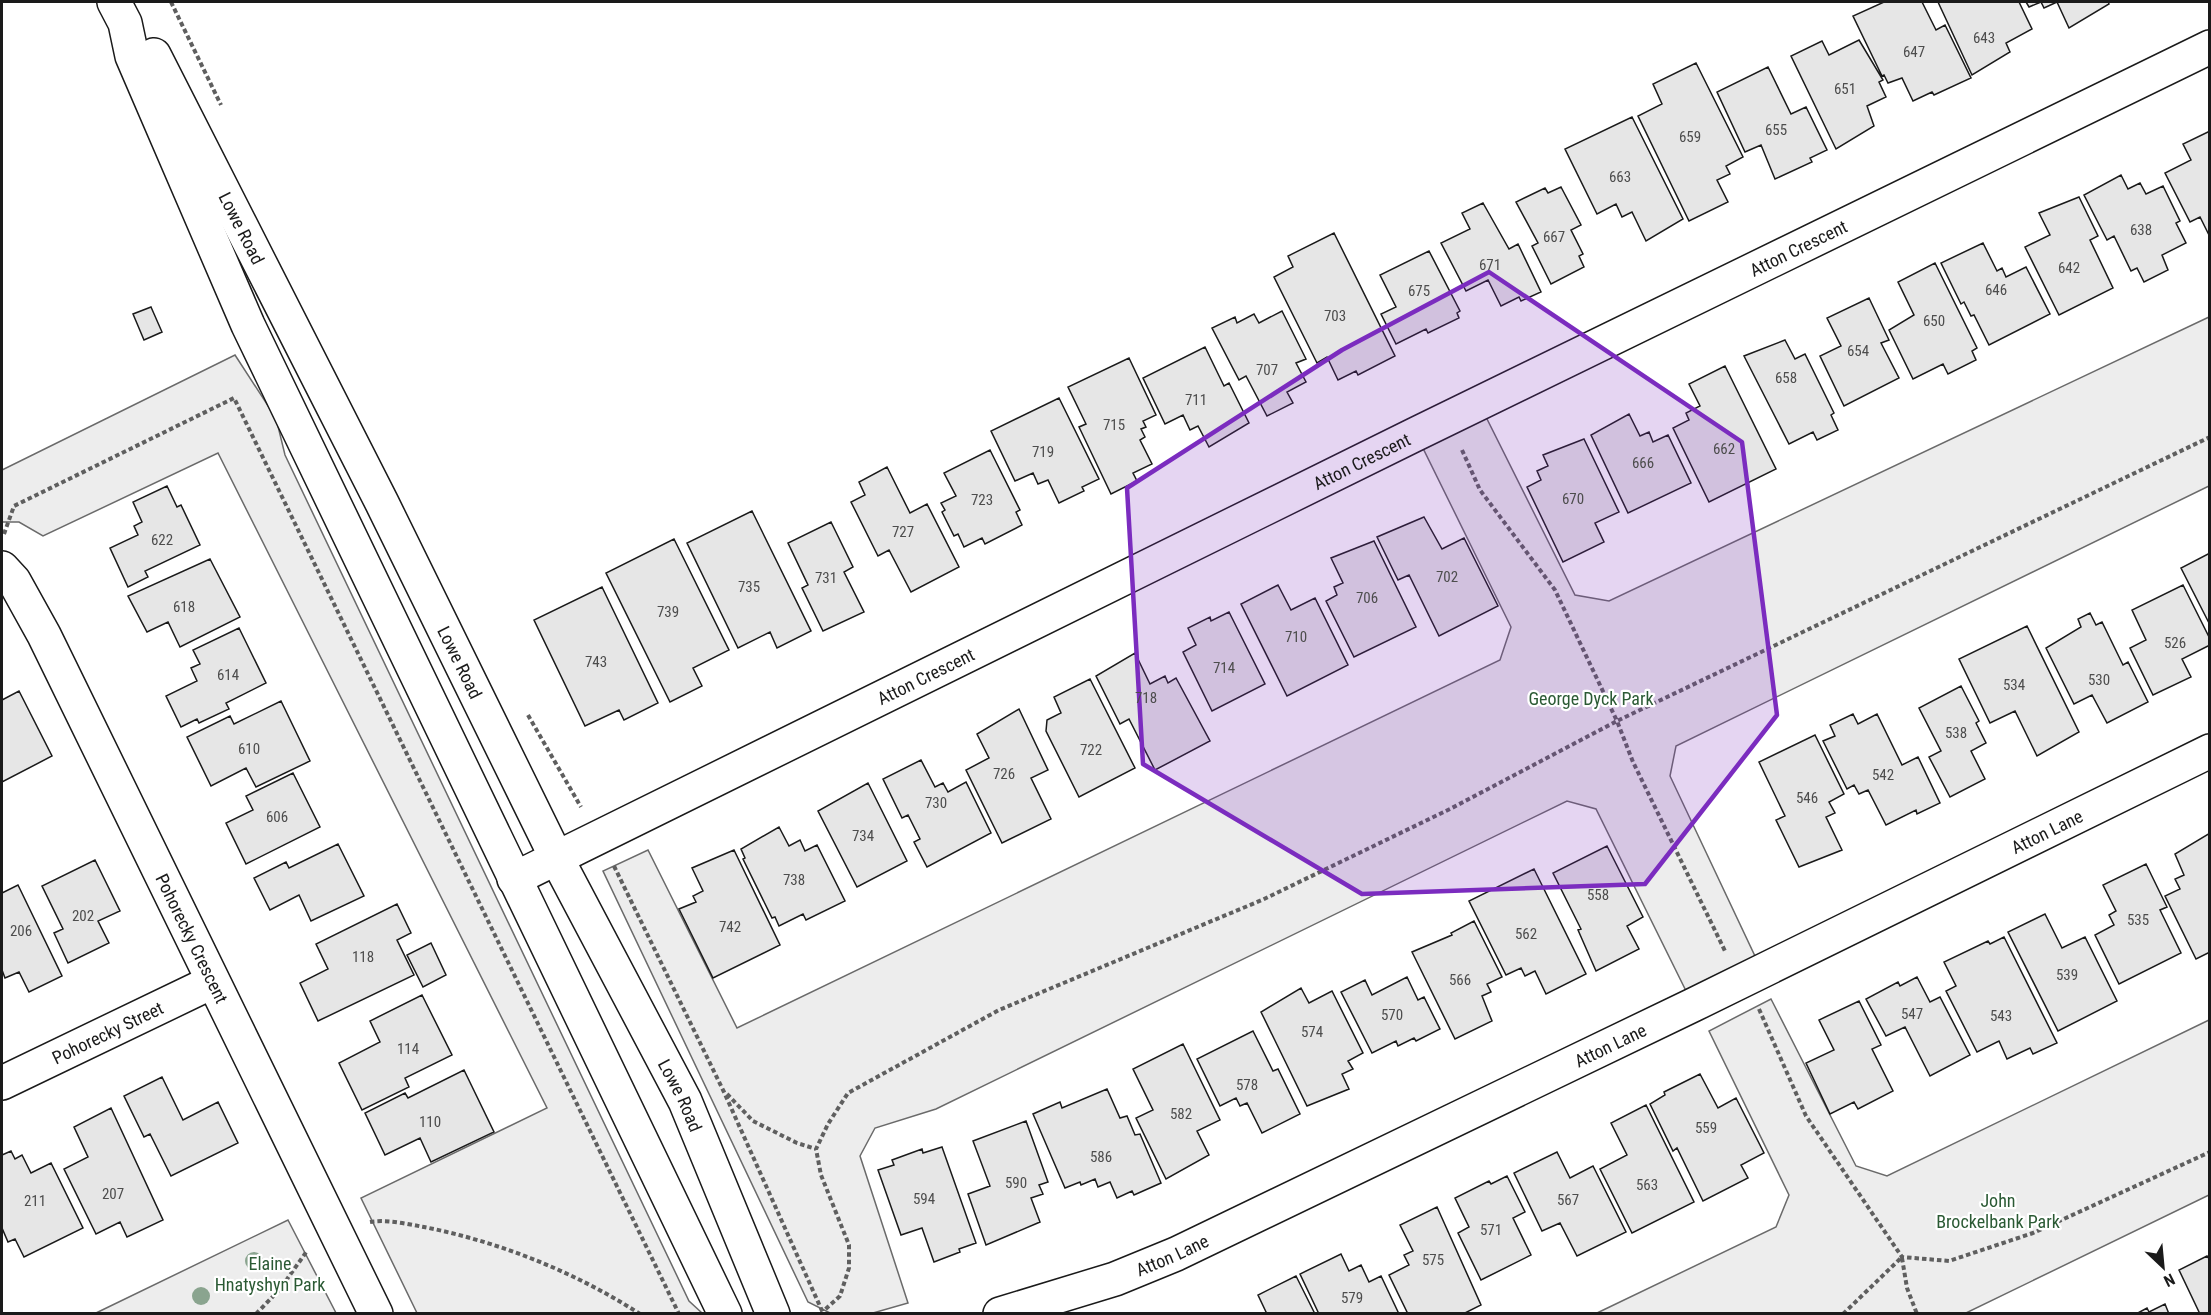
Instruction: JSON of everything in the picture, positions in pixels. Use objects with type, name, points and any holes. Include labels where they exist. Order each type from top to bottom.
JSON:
[{"type":"street","name":"Lowe Road","points":[[119,12],[149,47],[382,503],[556,857],[685,1101],[773,1314]]},
{"type":"street","name":"Lowe Road","points":[[119,12],[132,56],[248,325],[725,1314]]},
{"type":"street","name":"Atton Crescent","points":[[514,879],[2210,47]]},
{"type":"street","name":"Pohorecky Crescent","points":[[2,553],[376,1314]]},
{"type":"street","name":"Atton Lane","points":[[1000,1314],[1115,1279],[1176,1254],[1740,982],[2210,751]]},
{"type":"street","name":"Pohorecky Street","points":[[2,1083],[212,981]]},
{"type":"path","points":[[2,553],[5,523],[14,506],[234,398],[679,1314]]},
{"type":"path","points":[[599,837],[724,1092],[822,1313],[840,1296],[849,1269],[849,1245],[821,1175],[816,1149],[828,1124],[848,1093],[999,1010],[1262,900],[1450,809],[1617,721],[2210,437]]},
{"type":"path","points":[[1460,445],[1480,490],[1555,590],[1617,721],[1633,762],[1740,982],[1757,1003],[1806,1116],[1902,1257],[1907,1288],[1917,1314]]},
{"type":"path","points":[[724,1092],[753,1121],[816,1149]]},
{"type":"path","points":[[1843,1314],[1902,1257],[1949,1261],[2032,1233],[2210,1152]]},
{"type":"path","points":[[256,1314],[280,1289],[310,1247],[374,1221],[407,1224],[462,1235],[577,1277],[640,1314]]},
{"type":"highlighted area","points":[[1489,272],[1742,442],[1777,715],[1645,884],[1362,894],[1143,764],[1127,488],[1342,350]]},
{"type":"shaded area","name":"George Dyck Park","points":[[2209,317],[2209,486],[1676,746],[1670,776],[1762,971],[1693,1005],[1596,809],[1567,801],[936,1109],[875,1128],[860,1156],[908,1303],[873,1313],[832,1314],[808,1302],[603,871],[648,850],[737,1028],[1500,660],[1511,627],[1416,434],[1479,403],[1575,595],[1609,601]]},
{"type":"shaded area","points":[[235,355],[276,418],[285,455],[689,1301],[702,1313],[417,1313],[361,1198],[547,1108],[218,453],[43,536],[19,522],[2,522],[2,470]]},
{"type":"shaded area","name":"John Brockelbank Park","points":[[1771,999],[1856,1166],[1887,1176],[2209,1020],[2209,1195],[1966,1313],[1597,1313],[1776,1227],[1789,1195],[1709,1031]]},
{"type":"shaded area","name":"Elaine Hnatyshyn Park","points":[[288,1220],[336,1313],[96,1313]]},
{"type":"building","points":[[1884,2],[1922,2],[1936,30],[1945,25],[1971,78],[1934,95],[1932,92],[1913,101],[1902,78],[1888,83],[1884,75],[1882,76],[1853,16]]},
{"type":"building","points":[[1938,2],[2019,2],[2032,29],[2006,43],[2010,52],[1972,75]]},
{"type":"building","points":[[2026,2],[2041,2],[2029,7]]},
{"type":"building","points":[[2041,2],[2057,2],[2044,8]]},
{"type":"building","points":[[2057,2],[2108,2],[2109,4],[2069,28]]},
{"type":"building","points":[[1859,40],[1883,80],[1879,82],[1886,97],[1867,106],[1874,126],[1836,149],[1791,56],[1822,41],[1829,55]]},
{"type":"building","points":[[1696,63],[1743,157],[1726,166],[1730,174],[1717,180],[1728,202],[1689,221],[1638,116],[1662,104],[1653,84]]},
{"type":"building","points":[[1768,67],[1791,114],[1806,107],[1827,150],[1810,158],[1812,162],[1775,179],[1761,145],[1745,152],[1717,92]]},
{"type":"building","points":[[1632,117],[1683,219],[1646,241],[1632,212],[1622,217],[1616,204],[1597,214],[1565,149]]},
{"type":"building","points":[[2210,131],[2209,235],[2200,217],[2190,222],[2165,173],[2191,160],[2183,144]]},
{"type":"building","points":[[2121,175],[2128,189],[2140,183],[2146,194],[2163,186],[2180,221],[2176,223],[2186,243],[2162,255],[2168,270],[2144,282],[2137,268],[2131,271],[2114,236],[2107,240],[2084,195]]},
{"type":"building","points":[[1561,187],[1581,225],[1571,230],[1583,254],[1579,256],[1584,267],[1551,284],[1532,246],[1538,243],[1516,202],[1545,188],[1548,193]]},
{"type":"building","points":[[2079,197],[2098,236],[2090,240],[2113,288],[2059,315],[2025,247],[2050,235],[2039,213]]},
{"type":"building","points":[[1483,203],[1509,249],[1518,244],[1541,292],[1521,301],[1519,297],[1501,306],[1488,280],[1466,291],[1441,243],[1470,229],[1462,213]]},
{"type":"building","points":[[1334,233],[1395,356],[1358,375],[1356,371],[1338,380],[1327,357],[1317,363],[1274,277],[1293,267],[1288,256]]},
{"type":"building","points":[[1983,243],[1997,271],[2002,268],[2006,277],[2026,267],[2050,314],[1989,345],[1974,315],[1971,316],[1964,302],[1961,304],[1941,263]]},
{"type":"building","points":[[1429,251],[1460,311],[1457,313],[1459,318],[1428,333],[1426,329],[1396,344],[1381,314],[1396,307],[1380,275]]},
{"type":"building","points":[[1935,263],[1977,348],[1972,351],[1976,360],[1948,374],[1943,364],[1913,379],[1889,330],[1914,315],[1898,282]]},
{"type":"building","points":[[1869,298],[1889,340],[1881,343],[1899,378],[1844,406],[1820,356],[1841,346],[1827,318]]},
{"type":"building","points":[[151,307],[162,332],[144,340],[133,314]]},
{"type":"building","points":[[1282,311],[1306,359],[1296,363],[1306,382],[1287,392],[1293,403],[1267,416],[1246,376],[1239,380],[1212,328],[1235,317],[1237,323],[1254,314],[1259,323]]},
{"type":"building","points":[[1785,340],[1795,359],[1805,354],[1834,413],[1831,415],[1838,430],[1817,440],[1813,432],[1789,444],[1744,356]]},
{"type":"building","points":[[1205,347],[1224,386],[1229,383],[1249,423],[1209,447],[1198,426],[1190,430],[1183,415],[1165,424],[1143,378]]},
{"type":"building","points":[[1129,358],[1156,415],[1143,421],[1146,427],[1141,429],[1145,437],[1140,440],[1152,464],[1133,473],[1137,481],[1111,494],[1079,427],[1086,424],[1068,387]]},
{"type":"building","points":[[1725,366],[1776,469],[1709,502],[1673,428],[1689,420],[1686,413],[1700,406],[1689,384]]},
{"type":"building","points":[[1059,398],[1099,479],[1082,487],[1084,491],[1059,503],[1048,480],[1038,484],[1033,473],[1015,481],[991,431]]},
{"type":"building","points":[[1629,414],[1640,436],[1649,432],[1653,442],[1668,435],[1691,483],[1628,513],[1591,435]]},
{"type":"building","points":[[1584,439],[1619,512],[1595,523],[1604,542],[1563,562],[1527,487],[1541,480],[1537,471],[1548,466],[1543,455]]},
{"type":"building","points":[[990,450],[1020,510],[1016,512],[1022,525],[985,544],[982,538],[964,547],[958,534],[954,536],[942,512],[945,510],[941,503],[956,496],[944,473]]},
{"type":"building","points":[[887,467],[910,513],[927,504],[959,567],[911,592],[889,550],[878,556],[851,502],[865,495],[859,482]]},
{"type":"building","points":[[167,486],[177,507],[181,505],[200,545],[145,571],[148,577],[128,587],[110,548],[138,535],[134,526],[142,522],[133,502]]},
{"type":"building","points":[[752,511],[811,631],[777,648],[770,632],[738,648],[687,543]]},
{"type":"building","points":[[1424,517],[1442,549],[1464,538],[1498,606],[1439,636],[1409,575],[1398,580],[1377,537]]},
{"type":"building","points":[[831,522],[853,567],[844,572],[864,612],[823,631],[802,588],[808,585],[788,543]]},
{"type":"building","points":[[674,539],[729,650],[693,668],[702,686],[670,702],[606,573]]},
{"type":"building","points":[[1374,541],[1416,627],[1354,657],[1326,601],[1337,595],[1334,587],[1343,583],[1331,558]]},
{"type":"building","points":[[2210,553],[2210,625],[2181,568]]},
{"type":"building","points":[[210,559],[240,617],[180,647],[168,622],[147,632],[128,596]]},
{"type":"building","points":[[1278,585],[1291,610],[1315,598],[1348,665],[1287,696],[1241,604]]},
{"type":"building","points":[[2183,585],[2210,639],[2210,645],[2182,659],[2191,677],[2153,695],[2130,648],[2146,640],[2132,610]]},
{"type":"building","points":[[602,587],[658,703],[624,720],[619,710],[585,726],[534,620]]},
{"type":"building","points":[[1229,612],[1265,684],[1212,711],[1183,652],[1196,645],[1188,628],[1210,617],[1211,621]]},
{"type":"building","points":[[2090,613],[2096,625],[2102,622],[2123,665],[2128,662],[2148,702],[2107,723],[2092,695],[2074,704],[2046,648],[2081,627],[2078,619]]},
{"type":"building","points":[[2027,626],[2079,732],[2037,756],[2015,711],[1990,723],[1959,659]]},
{"type":"building","points":[[239,628],[266,683],[226,703],[229,709],[199,723],[197,719],[181,727],[166,696],[197,681],[191,668],[200,664],[193,650]]},
{"type":"building","points":[[1135,653],[1150,684],[1165,676],[1168,683],[1176,678],[1210,741],[1155,770],[1129,719],[1120,724],[1096,676]]},
{"type":"building","points":[[1090,679],[1135,768],[1079,797],[1046,731],[1047,720],[1061,713],[1054,697]]},
{"type":"building","points":[[1961,686],[1979,721],[1976,723],[1986,743],[1971,751],[1985,779],[1950,797],[1929,757],[1941,751],[1919,708]]},
{"type":"building","points":[[19,691],[52,756],[2,782],[2,700]]},
{"type":"building","points":[[281,701],[310,761],[256,787],[246,768],[211,786],[187,737],[230,716],[234,724]]},
{"type":"building","points":[[1019,709],[1048,770],[1031,778],[1051,819],[1002,843],[966,770],[989,758],[977,734]]},
{"type":"building","points":[[1853,714],[1858,724],[1877,714],[1902,765],[1918,757],[1940,803],[1917,814],[1916,810],[1886,825],[1868,790],[1859,794],[1854,785],[1847,789],[1823,741],[1835,736],[1830,725]]},
{"type":"building","points":[[1815,735],[1844,794],[1829,802],[1835,813],[1826,817],[1842,850],[1799,867],[1776,820],[1785,816],[1759,762]]},
{"type":"building","points":[[921,760],[935,787],[943,783],[948,792],[966,782],[991,833],[927,867],[914,842],[920,839],[908,815],[902,818],[883,779]]},
{"type":"building","points":[[293,773],[320,827],[246,864],[226,823],[253,810],[246,796]]},
{"type":"building","points":[[868,783],[907,861],[857,887],[818,811]]},
{"type":"building","points":[[779,827],[789,846],[800,840],[805,851],[817,845],[845,901],[806,920],[803,914],[779,926],[775,917],[772,918],[743,859],[745,858],[741,849]]},
{"type":"building","points":[[2210,833],[2210,952],[2196,959],[2165,896],[2180,889],[2175,879],[2184,875],[2175,854]]},
{"type":"building","points":[[338,844],[364,896],[311,921],[299,895],[270,910],[254,878],[286,862],[289,868]]},
{"type":"building","points":[[1607,846],[1643,917],[1627,926],[1639,949],[1596,971],[1578,930],[1581,929],[1553,873]]},
{"type":"building","points":[[734,850],[780,945],[713,978],[679,909],[696,902],[693,896],[703,891],[692,868]]},
{"type":"building","points":[[95,860],[120,911],[98,921],[109,943],[68,963],[54,933],[63,929],[42,886]]},
{"type":"building","points":[[2146,864],[2167,907],[2160,910],[2181,953],[2119,984],[2095,935],[2114,925],[2109,915],[2116,911],[2103,885]]},
{"type":"building","points":[[1534,869],[1586,974],[1546,994],[1535,971],[1525,976],[1521,968],[1506,975],[1469,901]]},
{"type":"building","points":[[18,885],[62,976],[29,992],[19,972],[5,978],[2,970],[2,893]]},
{"type":"building","points":[[397,904],[411,933],[397,940],[414,975],[318,1021],[300,983],[328,969],[316,944]]},
{"type":"building","points":[[2045,914],[2062,948],[2085,937],[2117,1001],[2058,1031],[2008,932]]},
{"type":"building","points":[[1474,921],[1502,977],[1487,984],[1491,992],[1482,996],[1492,1021],[1455,1039],[1412,952],[1452,935],[1451,933]]},
{"type":"building","points":[[2004,937],[2057,1043],[2033,1054],[2030,1048],[2007,1059],[1999,1041],[1977,1052],[1946,991],[1956,986],[1944,962],[1988,941],[1990,944]]},
{"type":"building","points":[[431,943],[446,975],[423,987],[407,955]]},
{"type":"building","points":[[1407,977],[1418,1000],[1424,997],[1440,1029],[1416,1041],[1414,1038],[1398,1046],[1396,1041],[1372,1053],[1341,992],[1365,980],[1372,995]]},
{"type":"building","points":[[1917,977],[1930,1002],[1940,997],[1970,1055],[1930,1076],[1905,1027],[1886,1036],[1866,999],[1898,982],[1900,986]]},
{"type":"building","points":[[1301,988],[1309,1003],[1332,991],[1363,1053],[1348,1061],[1353,1069],[1342,1074],[1349,1089],[1307,1106],[1261,1012]]},
{"type":"building","points":[[422,995],[452,1055],[405,1078],[409,1087],[362,1110],[339,1063],[380,1042],[370,1021]]},
{"type":"building","points":[[1859,1001],[1881,1045],[1872,1049],[1893,1091],[1858,1109],[1854,1102],[1830,1114],[1806,1063],[1834,1050],[1819,1020]]},
{"type":"building","points":[[1253,1031],[1273,1071],[1278,1069],[1300,1114],[1262,1133],[1247,1103],[1240,1106],[1236,1098],[1220,1106],[1197,1059]]},
{"type":"building","points":[[1183,1044],[1220,1120],[1197,1131],[1209,1155],[1166,1179],[1136,1118],[1153,1110],[1133,1069]]},
{"type":"building","points":[[464,1070],[494,1132],[431,1162],[420,1138],[385,1155],[365,1113],[405,1093],[408,1098]]},
{"type":"building","points":[[1700,1074],[1718,1108],[1736,1098],[1764,1153],[1741,1165],[1748,1178],[1703,1201],[1677,1148],[1673,1151],[1650,1104],[1665,1095],[1664,1092]]},
{"type":"building","points":[[162,1077],[183,1120],[218,1102],[238,1143],[171,1176],[150,1134],[144,1137],[124,1096]]},
{"type":"building","points":[[1107,1089],[1120,1118],[1127,1116],[1135,1135],[1140,1134],[1161,1183],[1134,1195],[1132,1191],[1117,1198],[1110,1182],[1098,1187],[1095,1179],[1065,1188],[1033,1114],[1060,1102],[1062,1108]]},
{"type":"building","points":[[1646,1105],[1694,1202],[1632,1233],[1600,1169],[1627,1155],[1611,1123]]},
{"type":"building","points":[[111,1108],[163,1220],[127,1237],[120,1222],[96,1234],[64,1169],[88,1157],[74,1127]]},
{"type":"building","points":[[1026,1121],[1048,1182],[1039,1185],[1043,1194],[1031,1198],[1040,1222],[986,1245],[968,1194],[990,1186],[973,1141]]},
{"type":"building","points":[[942,1147],[976,1243],[934,1262],[922,1228],[901,1235],[878,1170],[894,1165],[892,1160],[922,1149],[923,1153]]},
{"type":"building","points":[[11,1151],[15,1159],[22,1155],[31,1173],[51,1163],[83,1228],[24,1257],[15,1239],[8,1242],[2,1228],[2,1155]]},
{"type":"building","points":[[1557,1152],[1570,1178],[1593,1166],[1626,1232],[1577,1256],[1560,1223],[1542,1231],[1514,1173]]},
{"type":"building","points":[[1507,1176],[1525,1212],[1513,1218],[1531,1255],[1481,1280],[1458,1233],[1469,1227],[1455,1198],[1489,1181],[1491,1184]]},
{"type":"building","points":[[1437,1207],[1481,1305],[1463,1314],[1408,1314],[1389,1275],[1409,1265],[1404,1255],[1413,1251],[1400,1225]]},
{"type":"building","points":[[1341,1254],[1349,1271],[1361,1265],[1369,1282],[1381,1276],[1399,1314],[1319,1314],[1300,1274]]},
{"type":"building","points":[[2207,1256],[2210,1260],[2210,1314],[2200,1314],[2179,1270]]},
{"type":"building","points":[[1296,1276],[1315,1314],[1267,1314],[1258,1295]]},
{"type":"building","points":[[2165,1304],[2169,1314],[2136,1314],[2147,1308],[2149,1312]]}]
